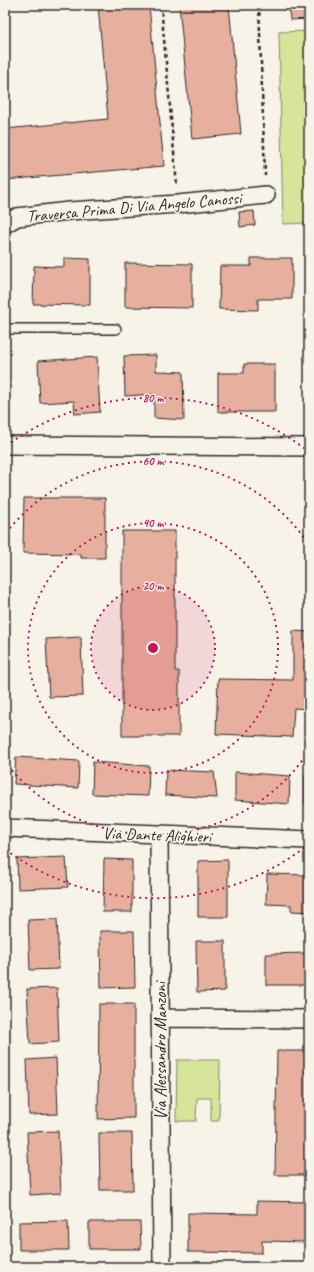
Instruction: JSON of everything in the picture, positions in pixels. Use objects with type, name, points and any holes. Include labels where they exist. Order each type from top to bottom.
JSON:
[{"type":"street","name":"Traversa Prima Di Via Angelo Canossi","points":[[5,224],[17,217],[69,211],[178,204],[266,195]]},
{"type":"street","points":[[5,445],[309,447]]},
{"type":"street","name":"Via Dante Alighieri","points":[[5,828],[309,840]]},
{"type":"street","name":"Via Alessandro Manzoni","points":[[159,835],[162,1267]]},
{"type":"street","points":[[160,1018],[309,1019]]},
{"type":"lane","points":[[5,330],[116,329]]},
{"type":"path","points":[[161,5],[178,204]]},
{"type":"path","points":[[259,5],[266,195]]},
{"type":"green space","points":[[309,31],[309,223],[283,224],[279,32]]},
{"type":"green space","points":[[177,1060],[220,1060],[219,1121],[211,1121],[211,1098],[197,1098],[196,1121],[176,1121]]},
{"type":"building","points":[[98,5],[149,5],[164,166],[5,180],[5,129],[108,119]]},
{"type":"building","points":[[179,5],[229,5],[241,134],[192,139]]},
{"type":"building","points":[[289,5],[309,5],[309,19],[290,20]]},
{"type":"building","points":[[254,211],[255,225],[240,227],[239,212]]},
{"type":"building","points":[[64,258],[90,259],[90,305],[33,304],[34,266],[64,267]]},
{"type":"building","points":[[251,258],[292,258],[292,299],[258,299],[258,310],[219,309],[220,266],[251,266]]},
{"type":"building","points":[[125,263],[192,264],[192,308],[125,307]]},
{"type":"building","points":[[156,355],[156,371],[183,372],[184,420],[154,418],[154,394],[125,396],[124,356]]},
{"type":"building","points":[[97,357],[100,412],[75,414],[74,401],[40,403],[38,361]]},
{"type":"building","points":[[244,364],[275,364],[275,412],[218,412],[218,373],[244,373]]},
{"type":"building","points":[[24,498],[105,498],[105,558],[81,558],[81,554],[23,553]]},
{"type":"building","points":[[122,531],[175,531],[175,671],[179,671],[179,736],[122,736]]},
{"type":"building","points":[[293,631],[309,632],[309,709],[294,708],[292,737],[216,734],[218,679],[293,680]]},
{"type":"building","points":[[81,637],[83,696],[49,697],[46,639]]},
{"type":"building","points":[[16,757],[79,761],[78,788],[14,784]]},
{"type":"building","points":[[93,762],[149,766],[148,796],[92,794]]},
{"type":"building","points":[[166,770],[214,772],[217,798],[165,795]]},
{"type":"building","points":[[235,772],[290,776],[289,804],[235,800]]},
{"type":"building","points":[[305,775],[309,775],[309,805],[305,805]]},
{"type":"building","points":[[66,857],[68,887],[18,889],[17,859]]},
{"type":"building","points":[[104,859],[132,860],[132,912],[103,912]]},
{"type":"building","points":[[228,860],[228,917],[198,917],[198,861]]},
{"type":"building","points":[[267,874],[309,875],[309,912],[291,911],[291,905],[266,904]]},
{"type":"building","points":[[57,919],[59,969],[30,970],[28,920]]},
{"type":"building","points":[[100,931],[134,931],[135,987],[101,988]]},
{"type":"building","points":[[196,941],[225,941],[225,991],[197,992]]},
{"type":"building","points":[[309,953],[309,985],[266,985],[266,954]]},
{"type":"building","points":[[57,988],[59,1042],[30,1044],[27,989]]},
{"type":"building","points":[[99,1004],[134,1004],[134,1118],[98,1119]]},
{"type":"building","points":[[277,1051],[309,1051],[309,1175],[275,1175]]},
{"type":"building","points":[[56,1058],[58,1114],[29,1115],[27,1060]]},
{"type":"building","points":[[58,1131],[61,1193],[30,1195],[27,1132]]},
{"type":"building","points":[[99,1133],[132,1133],[133,1190],[100,1190]]},
{"type":"building","points":[[257,1201],[309,1202],[309,1242],[262,1241],[262,1253],[188,1252],[188,1213],[257,1214]]},
{"type":"building","points":[[68,1221],[69,1250],[19,1250],[19,1222]]},
{"type":"building","points":[[89,1222],[140,1222],[141,1249],[89,1249]]}]
